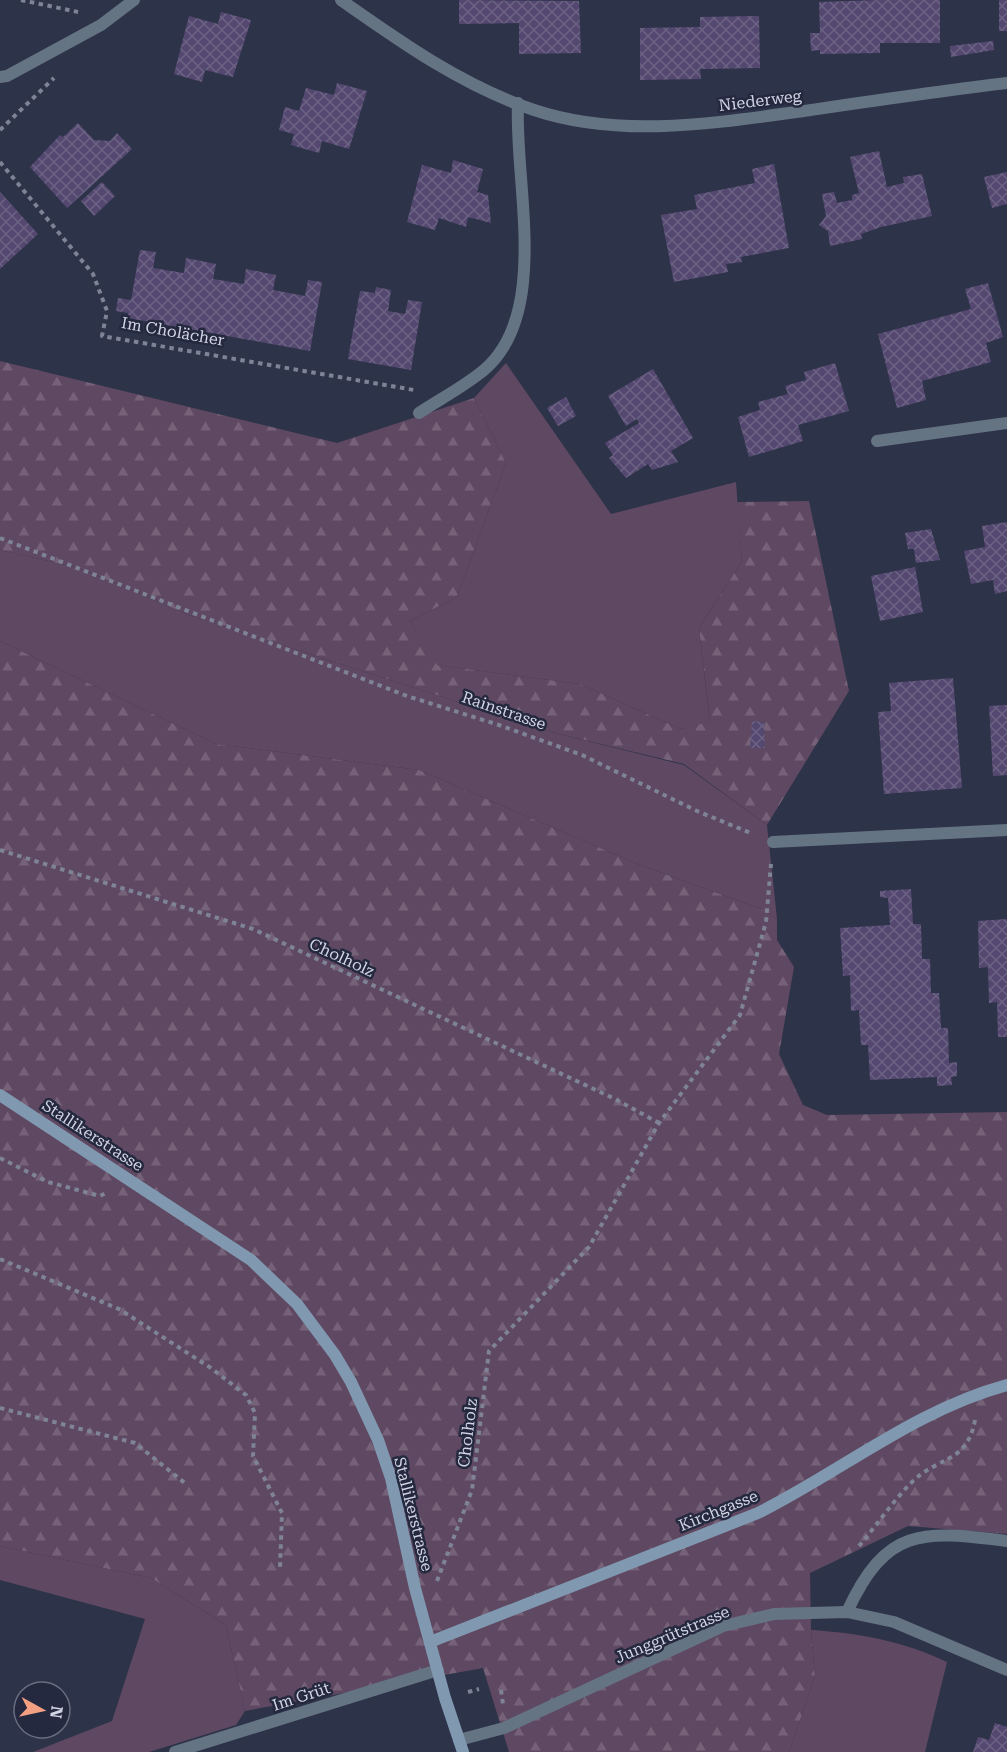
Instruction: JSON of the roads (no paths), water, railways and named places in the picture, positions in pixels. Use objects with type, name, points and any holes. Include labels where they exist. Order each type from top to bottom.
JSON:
[{"type":"street","points":[[0,77],[7,76],[92,30],[134,0]]},
{"type":"street","name":"Niederweg","points":[[341,0],[402,43],[470,84],[518,103],[591,123],[651,127],[732,121],[1007,83]]},
{"type":"street","points":[[419,413],[484,369],[501,351],[515,327],[522,297],[524,266],[518,103]]},
{"type":"street","points":[[877,441],[1007,423]]},
{"type":"street","points":[[773,842],[1007,830]]},
{"type":"street","name":"Stallikerstrasse","points":[[0,1095],[130,1178],[251,1260],[297,1304],[335,1355],[351,1382],[378,1440],[391,1478],[430,1642],[463,1752]]},
{"type":"street","name":"Kirchgasse","points":[[430,1642],[758,1513],[806,1489],[938,1410],[1007,1385]]},
{"type":"street","points":[[847,1612],[868,1571],[894,1547],[908,1539],[968,1535],[1007,1541]]},
{"type":"street","name":"Junggrütstrasse","points":[[459,1740],[504,1728],[723,1626],[774,1614],[847,1612],[918,1630],[1007,1670]]},
{"type":"street","name":"Im Grüt","points":[[175,1752],[438,1670]]}]
